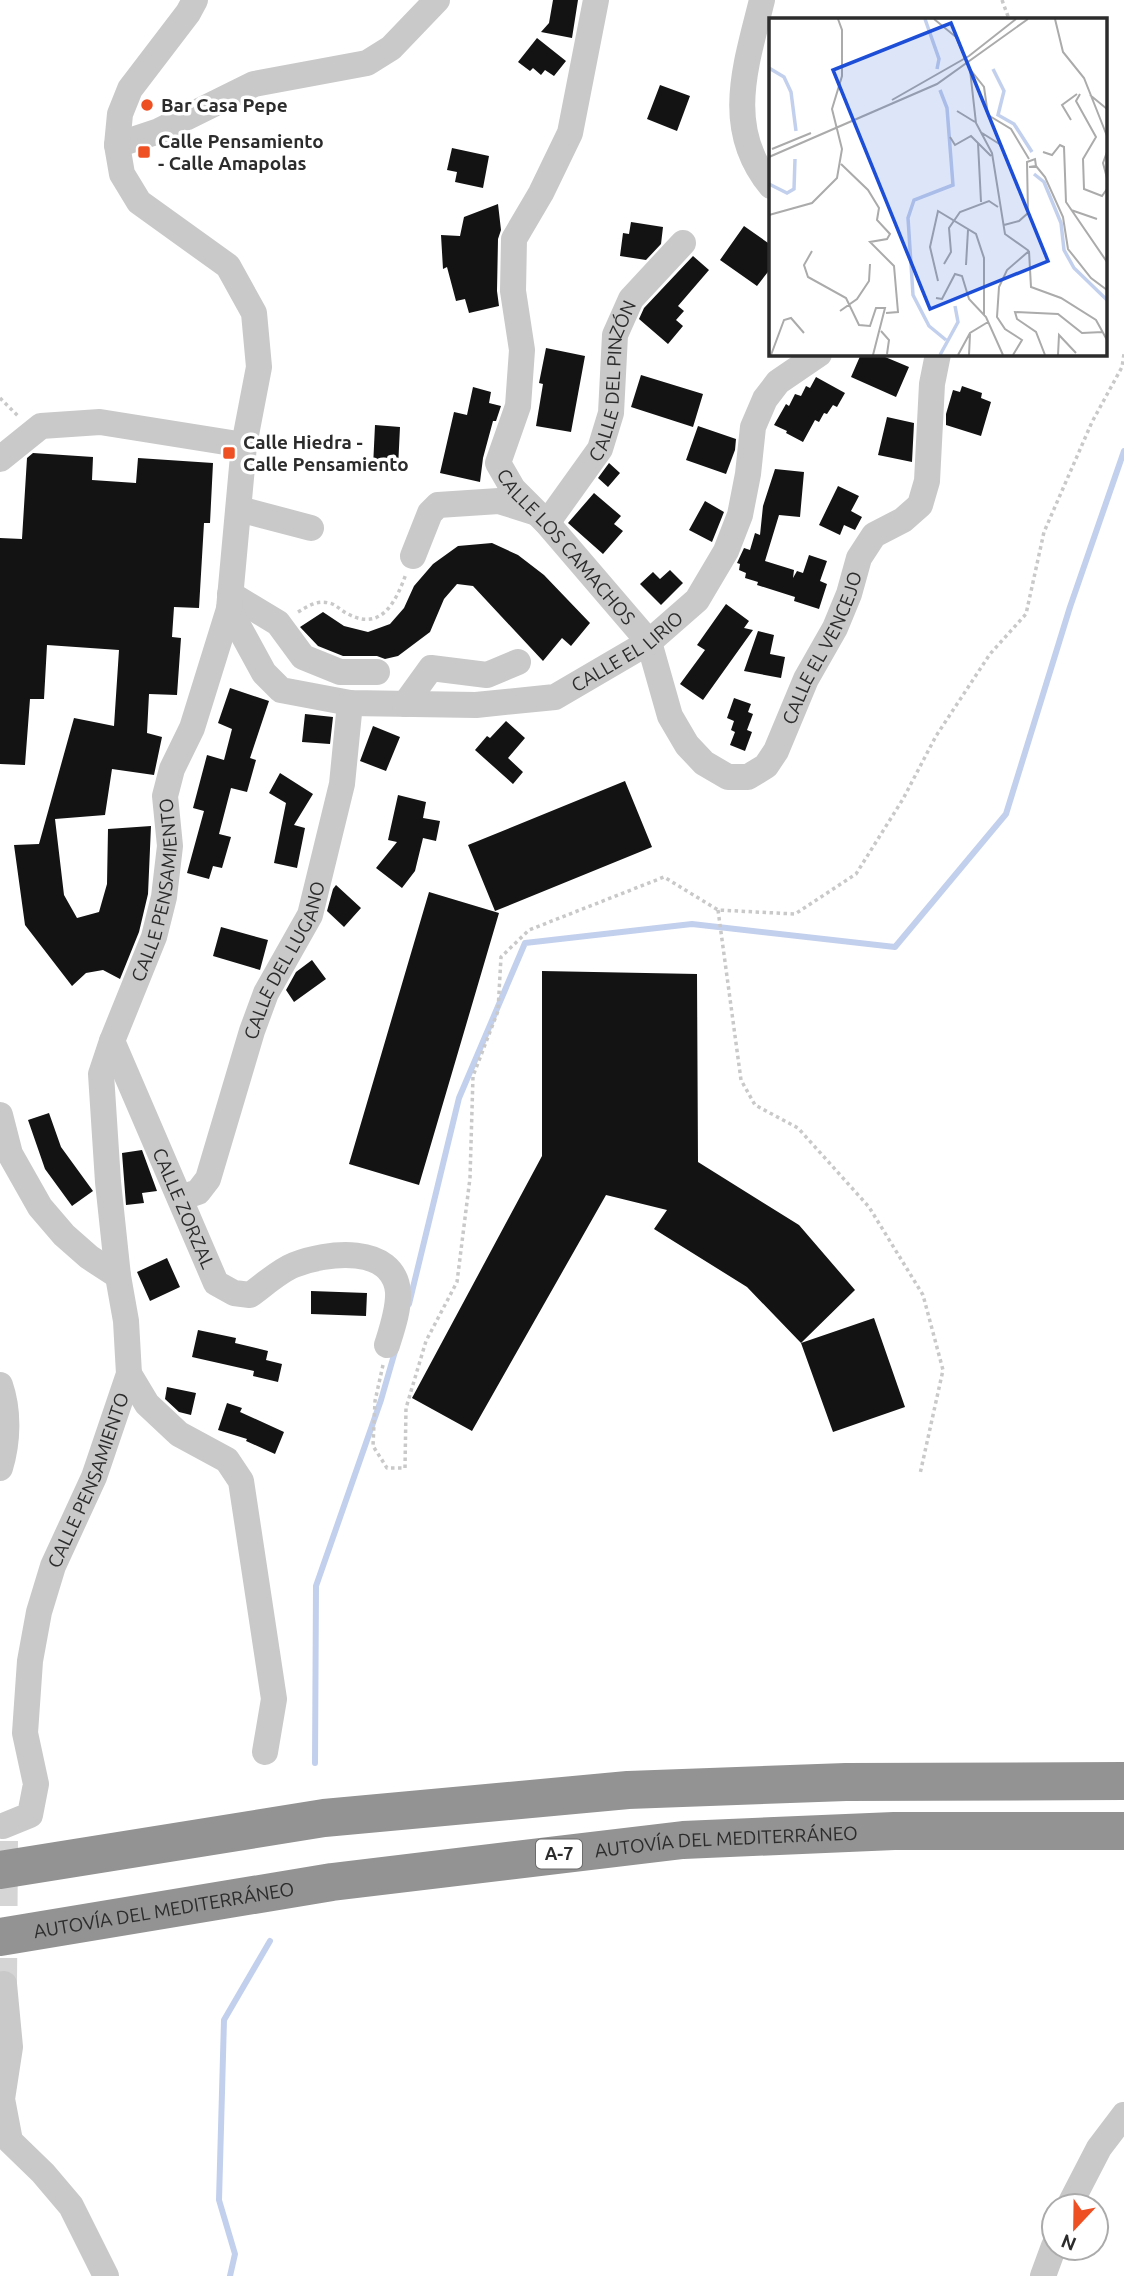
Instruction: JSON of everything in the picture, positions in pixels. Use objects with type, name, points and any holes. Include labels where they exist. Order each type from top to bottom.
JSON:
[{"type":"highway","points":[[2,1836],[324,1818],[628,1790],[846,1782],[1124,1781]]},
{"type":"highway","name":"AUTOVÍA DEL MEDITERRÁNEO","points":[[0,1937],[332,1882],[683,1840],[894,1831],[1124,1831]]},
{"type":"street","name":"CALLE PENSAMIENTO","points":[[2,1836],[30,1815],[36,1784],[25,1733],[30,1661],[39,1612],[53,1566],[94,1477],[129,1374],[126,1321],[118,1276],[108,1182],[102,1074],[112,1041],[154,937],[164,897],[170,846],[165,796],[172,769],[191,728],[229,601],[244,445],[259,367],[254,313],[228,266],[139,202],[122,174],[117,145],[120,114],[130,89],[195,0]]},
{"type":"street","points":[[117,145],[159,131],[254,84],[367,63],[391,48],[437,0]]},
{"type":"street","name":"CALLE LOS CAMACHOS","points":[[596,0],[570,134],[541,193],[514,239],[513,291],[522,349],[518,406],[499,463],[513,489],[542,518],[649,642]]},
{"type":"street","points":[[762,0],[744,72],[741,107],[745,139],[753,161],[769,183]]},
{"type":"street","name":"CALLE DEL PINZÓN","points":[[542,518],[600,449],[611,413],[615,335],[631,299],[683,243]]},
{"type":"street","name":"CALLE EL LIRIO","points":[[229,601],[264,673],[281,690],[350,704],[476,705],[555,697],[649,642],[697,600],[726,551],[740,515],[753,427],[765,399],[778,382],[818,355]]},
{"type":"street","name":"CALLE EL VENCEJO","points":[[649,642],[670,716],[687,745],[704,763],[728,777],[748,778],[766,766],[776,751],[806,679],[835,628],[849,594],[859,558],[874,535],[903,520],[920,505],[927,481],[932,384],[937,355]]},
{"type":"street","points":[[0,459],[41,425],[103,421],[244,445]]},
{"type":"street","points":[[413,556],[430,513],[438,505],[499,501],[542,518]]},
{"type":"street","points":[[239,509],[311,528]]},
{"type":"street","points":[[229,601],[278,623],[303,657],[340,672],[377,672]]},
{"type":"street","points":[[405,704],[431,668],[487,675],[518,662]]},
{"type":"street","name":"CALLE DEL LUGANO","points":[[180,1198],[198,1192],[208,1179],[256,1018],[266,993],[310,915],[342,784],[350,704]]},
{"type":"street","name":"CALLE ZORZAL","points":[[112,1041],[216,1283],[234,1293],[250,1295],[292,1265],[322,1256],[352,1255],[376,1259],[392,1272],[398,1292],[394,1323],[387,1345]]},
{"type":"street","points":[[0,1115],[10,1154],[40,1207],[64,1236],[118,1276]]},
{"type":"street","points":[[129,1374],[147,1404],[178,1434],[227,1460],[241,1481],[274,1699],[265,1752]]},
{"type":"street","points":[[0,1385],[4,1395],[6,1447],[0,1468]]},
{"type":"street","points":[[4,1984],[10,2047],[2,2099],[10,2141],[43,2173],[71,2206],[106,2276]]},
{"type":"street","points":[[1076,2192],[1099,2148],[1124,2115]]},
{"type":"path","points":[[1002,0],[1009,18]]},
{"type":"path","points":[[387,1345],[375,1401],[373,1446],[387,1468],[405,1468],[406,1408],[426,1341],[457,1282],[470,1178],[473,1076],[498,1011],[500,957],[529,930],[664,877],[718,910],[795,914],[856,874],[903,799],[936,736],[990,654],[1026,614],[1044,532],[1092,422],[1122,367],[1124,354]]},
{"type":"path","points":[[278,623],[315,603],[331,603],[349,615],[369,619],[385,614],[397,597],[413,556]]},
{"type":"path","points":[[718,910],[741,1080],[755,1105],[798,1128],[869,1207],[923,1295],[943,1370],[920,1474]]},
{"type":"building","points":[[553,0],[578,0],[572,38],[541,32],[549,23]]},
{"type":"building","points":[[537,38],[566,61],[554,76],[545,70],[541,75],[533,68],[530,71],[518,62]]},
{"type":"building","points":[[660,85],[690,96],[677,131],[647,119]]},
{"type":"building","points":[[452,148],[489,156],[483,188],[455,182],[457,172],[447,170]]},
{"type":"building","points":[[498,204],[501,230],[498,239],[499,306],[469,313],[465,299],[456,301],[447,267],[443,269],[441,235],[460,236],[464,217]]},
{"type":"building","points":[[631,222],[663,227],[661,244],[646,260],[620,256],[623,233],[629,234]]},
{"type":"building","points":[[744,226],[769,244],[769,271],[757,286],[720,260]]},
{"type":"building","points":[[693,256],[709,270],[678,306],[684,311],[676,320],[683,326],[668,344],[639,319],[644,308]]},
{"type":"building","points":[[546,348],[585,356],[571,432],[536,426],[543,384],[539,383]]},
{"type":"building","points":[[861,355],[880,355],[909,367],[896,397],[851,377]]},
{"type":"building","points":[[641,375],[703,394],[693,427],[631,407]]},
{"type":"building","points":[[816,377],[845,393],[837,407],[833,405],[819,422],[815,420],[803,442],[774,425],[786,404],[789,406],[795,394],[801,396],[806,386],[810,388]]},
{"type":"building","points":[[962,386],[982,393],[981,398],[991,402],[981,436],[946,425],[946,414],[953,390],[960,392]]},
{"type":"building","points":[[473,387],[491,392],[489,403],[501,406],[496,421],[493,421],[480,482],[440,473],[454,412],[467,415]]},
{"type":"building","points":[[887,417],[914,423],[912,462],[878,455]]},
{"type":"building","points":[[375,425],[400,427],[398,468],[373,467]]},
{"type":"building","points":[[698,426],[736,439],[726,474],[686,460]]},
{"type":"building","points":[[33,453],[93,457],[92,480],[136,483],[138,458],[213,463],[210,523],[204,523],[199,608],[174,607],[172,637],[181,638],[177,695],[149,694],[147,733],[162,737],[154,775],[112,769],[105,815],[55,819],[64,895],[77,918],[99,912],[107,884],[108,829],[151,826],[148,894],[139,932],[120,979],[103,970],[86,973],[72,986],[25,925],[14,845],[39,844],[74,718],[114,726],[119,650],[47,645],[44,699],[30,699],[25,765],[0,764],[0,538],[22,539],[27,458]]},
{"type":"building","points":[[609,463],[620,473],[608,487],[598,478]]},
{"type":"building","points":[[775,469],[804,472],[800,517],[779,515],[765,561],[794,570],[793,578],[797,571],[803,573],[809,555],[827,561],[820,581],[827,584],[819,609],[794,601],[795,597],[757,585],[758,582],[745,578],[746,573],[739,570],[740,564],[737,563],[744,548],[750,550],[755,533],[760,535],[763,506]]},
{"type":"building","points":[[838,486],[859,496],[851,511],[862,517],[855,530],[844,525],[840,535],[819,525]]},
{"type":"building","points":[[594,493],[621,516],[614,524],[623,531],[603,554],[568,523]]},
{"type":"building","points":[[705,501],[724,512],[712,542],[689,530]]},
{"type":"building","points":[[492,543],[518,555],[544,575],[590,623],[571,646],[562,638],[543,661],[473,586],[457,584],[444,599],[430,632],[398,656],[385,659],[377,656],[343,656],[318,646],[300,627],[323,612],[344,626],[368,632],[390,624],[404,608],[414,586],[433,564],[458,546]]},
{"type":"building","points":[[670,570],[683,583],[661,605],[640,584],[653,572],[660,579]]},
{"type":"building","points":[[726,604],[749,621],[744,628],[753,630],[703,700],[680,684],[705,650],[697,645]]},
{"type":"building","points":[[758,631],[774,635],[770,654],[785,657],[781,678],[744,671]]},
{"type":"building","points":[[230,688],[269,701],[250,758],[256,760],[247,792],[231,788],[219,834],[231,837],[222,868],[213,866],[209,879],[187,873],[204,811],[193,808],[207,755],[224,760],[232,729],[218,723]]},
{"type":"building","points":[[734,698],[751,704],[748,712],[753,714],[747,730],[752,732],[745,751],[730,745],[735,732],[731,730],[734,721],[727,718]]},
{"type":"building","points":[[305,714],[333,717],[330,744],[302,742]]},
{"type":"building","points":[[506,721],[525,738],[508,758],[523,772],[513,784],[475,750]]},
{"type":"building","points":[[373,726],[400,737],[386,771],[360,761]]},
{"type":"building","points":[[280,773],[313,794],[294,825],[305,828],[297,868],[274,863],[286,803],[269,793]]},
{"type":"building","points":[[625,781],[652,847],[495,911],[468,845]]},
{"type":"building","points":[[398,795],[426,802],[423,818],[440,821],[436,841],[423,838],[415,871],[402,888],[376,868],[397,842],[388,840]]},
{"type":"building","points":[[336,885],[361,908],[344,927],[327,911]]},
{"type":"building","points":[[429,892],[499,913],[419,1185],[349,1164]]},
{"type":"building","points":[[221,927],[268,940],[260,970],[213,956]]},
{"type":"building","points":[[312,960],[326,979],[294,1002],[286,990],[296,972]]},
{"type":"building","points":[[542,971],[697,974],[698,1162],[799,1225],[855,1290],[801,1343],[747,1287],[654,1229],[667,1210],[606,1195],[472,1431],[412,1398],[542,1156]]},
{"type":"building","points":[[49,1113],[61,1147],[93,1191],[72,1206],[45,1169],[28,1120]]},
{"type":"building","points":[[142,1150],[157,1191],[142,1193],[144,1203],[126,1205],[122,1153]]},
{"type":"building","points":[[167,1258],[180,1287],[150,1301],[137,1272]]},
{"type":"building","points":[[311,1291],[367,1293],[366,1316],[311,1314]]},
{"type":"building","points":[[874,1318],[905,1407],[833,1432],[801,1343]]},
{"type":"building","points":[[198,1330],[236,1338],[235,1343],[268,1351],[266,1360],[282,1364],[278,1382],[253,1376],[254,1371],[192,1357]]},
{"type":"building","points":[[167,1387],[196,1393],[191,1415],[179,1412],[165,1399]]},
{"type":"building","points":[[227,1403],[242,1408],[240,1412],[284,1432],[275,1454],[246,1441],[247,1439],[218,1430]]},
{"type":"waterway","points":[[409,1304],[459,1098],[525,943],[692,924],[895,947],[1006,814],[1070,607],[1124,451]]},
{"type":"waterway","points":[[315,1763],[316,1586],[381,1400],[396,1348]]},
{"type":"waterway","points":[[230,2276],[235,2254],[219,2200],[224,2020],[270,1941]]},
{"type":"tunnel","points":[[4,1984],[5,1840]]},
{"type":"place","name":"Bar Casa Pepe","points":[[147,105]]},
{"type":"place","name":"Calle Pensamiento - Calle Amapolas","points":[[144,152]]},
{"type":"place","name":"Calle Hiedra - Calle Pensamiento","points":[[229,453]]}]
